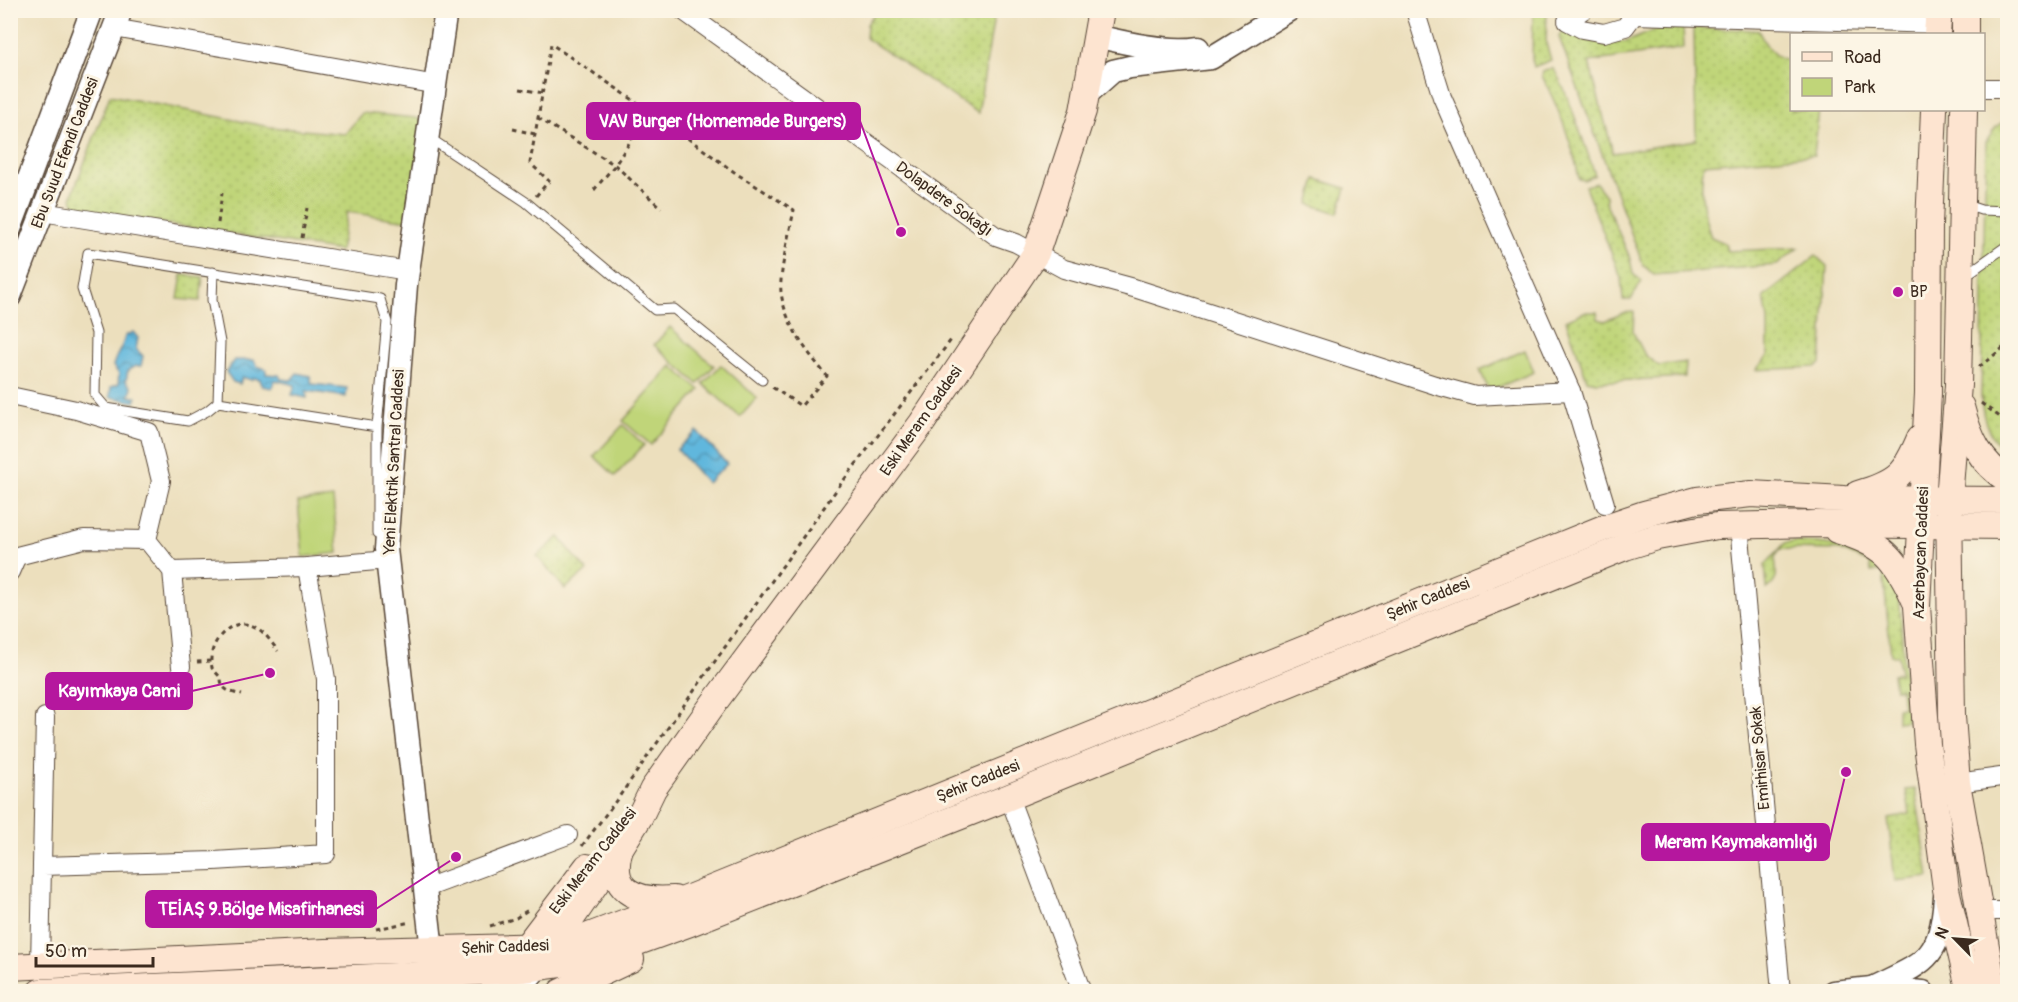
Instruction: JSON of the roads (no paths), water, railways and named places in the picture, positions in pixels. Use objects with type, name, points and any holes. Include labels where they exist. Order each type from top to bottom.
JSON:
[{"type":"main road","name":"Eski Meram Caddesi","points":[[513,981],[532,958],[616,827],[653,789],[716,700],[922,423],[1036,253],[1083,111],[1101,10]]},
{"type":"main road","points":[[1965,10],[1965,33]]},
{"type":"main road","name":"Azerbaycan Caddesi","points":[[1934,111],[1929,225],[1927,404],[1917,606],[1928,744],[1946,889],[1970,992]]},
{"type":"main road","name":"Azerbaycan Caddesi","points":[[1964,111],[1960,281],[1971,385],[1949,500],[1952,716],[1957,783],[1994,992]]},
{"type":"main road","points":[[1971,385],[1961,408],[1974,446],[1983,460],[2007,480]]},
{"type":"main road","points":[[1844,499],[1883,487],[1907,468],[1920,438],[1927,404]]},
{"type":"main road","name":"Şehir Caddesi","points":[[10,967],[325,952],[432,950],[532,958],[599,956],[690,910],[1635,517],[1697,500],[1751,495],[1844,499],[2007,500]]},
{"type":"main road","points":[[1815,524],[1872,543],[1891,556],[1902,572],[1917,606]]},
{"type":"main road","name":"Şehir Caddesi","points":[[532,958],[553,946],[690,910],[1009,797],[1625,547],[1688,530],[1739,525],[2007,526]]},
{"type":"main road","name":"Eski Meram Caddesi","points":[[553,946],[620,848],[640,816],[653,789]]},
{"type":"main road","points":[[620,848],[616,868],[626,889],[637,897],[690,910]]},
{"type":"main road","points":[[561,992],[642,954],[690,910]]},
{"type":"main road","name":"Şehir Caddesi","points":[[40,992],[275,982],[513,981]]},
{"type":"main road","points":[[275,982],[299,992]]},
{"type":"street","name":"Ebu Suud Efendi Caddesi","points":[[10,229],[92,10]]},
{"type":"street","name":"Yeni Elektrik Santral Caddesi","points":[[432,950],[426,888],[382,560],[386,549],[408,271],[446,10]]},
{"type":"street","name":"Dolapdere Sokağı","points":[[682,10],[996,236],[1036,253],[1064,269],[1134,288],[1435,385],[1476,396],[1571,391]]},
{"type":"street","points":[[1096,36],[1131,44],[1188,50],[1214,44],[1240,30],[1267,10]]},
{"type":"street","points":[[1086,95],[1113,71],[1211,58],[1234,46],[1289,10]]},
{"type":"street","points":[[1414,10],[1442,97],[1571,391],[1605,504]]},
{"type":"street","points":[[1583,10],[1567,21],[1582,29],[1604,33],[1625,27],[1631,13],[1938,23]]},
{"type":"street","name":"Ebu Suud Efendi Caddesi","points":[[10,296],[118,19]]},
{"type":"street","points":[[118,19],[436,85]]},
{"type":"street","points":[[1985,88],[2007,88]]},
{"type":"street","points":[[42,212],[408,271]]},
{"type":"street","points":[[10,396],[76,411],[149,432],[161,481],[147,540]]},
{"type":"street","name":"Emirhisar Sokak","points":[[1739,525],[1781,992]]},
{"type":"street","points":[[10,573],[17,556],[84,538],[147,540],[172,571],[180,665]]},
{"type":"street","points":[[172,571],[307,567],[382,560]]},
{"type":"street","points":[[42,866],[214,861],[326,854],[326,679],[307,567]]},
{"type":"street","points":[[40,965],[45,717]]},
{"type":"street","points":[[1957,783],[2007,776]]},
{"type":"street","points":[[1009,797],[1082,992]]},
{"type":"street","points":[[426,888],[567,835]]},
{"type":"street","points":[[1872,988],[1917,967],[1929,956],[1937,942],[1943,923],[1946,889]]},
{"type":"street","points":[[1979,911],[2007,911]]},
{"type":"street","name":"Eski Meram Caddesi","points":[[492,992],[513,981]]},
{"type":"street","points":[[1833,992],[1872,988],[1923,992]]},
{"type":"lane","points":[[428,137],[530,205],[655,310],[674,309],[762,380]]},
{"type":"lane","points":[[1962,203],[1982,210],[2007,211]]},
{"type":"lane","points":[[1920,258],[1929,225]]},
{"type":"lane","points":[[1960,281],[1980,263],[2007,245]]},
{"type":"lane","points":[[376,427],[218,402],[188,421],[106,408],[95,395],[96,333],[82,289],[88,253],[380,299],[387,322],[376,427],[382,560]]},
{"type":"lane","points":[[213,272],[212,300],[220,342],[218,402]]},
{"type":"lane","points":[[1919,363],[1927,404]]},
{"type":"water","points":[[133,332],[138,338],[136,349],[143,356],[141,366],[128,370],[126,381],[132,388],[129,396],[137,397],[135,402],[110,397],[111,387],[118,384],[119,374],[113,366],[114,362],[125,336]]},
{"type":"water","points":[[234,360],[254,360],[257,366],[266,369],[266,374],[279,375],[281,379],[291,380],[297,373],[310,376],[312,384],[347,388],[346,397],[306,391],[307,398],[292,395],[295,385],[275,380],[272,388],[262,386],[260,379],[251,380],[242,377],[240,384],[233,382],[226,372]]},
{"type":"water","points":[[697,431],[727,464],[707,483],[677,449]]},
{"type":"place","name":"VAV Burger (Homemade Burgers)","points":[[901,232]]},
{"type":"place","name":"BP","points":[[1898,292]]},
{"type":"place","name":"Kayımkaya Cami","points":[[270,673]]},
{"type":"place","name":"Meram Kaymakamlığı","points":[[1846,772]]},
{"type":"place","name":"TEİAŞ 9.Bölge Misafirhanesi","points":[[456,857]]}]
